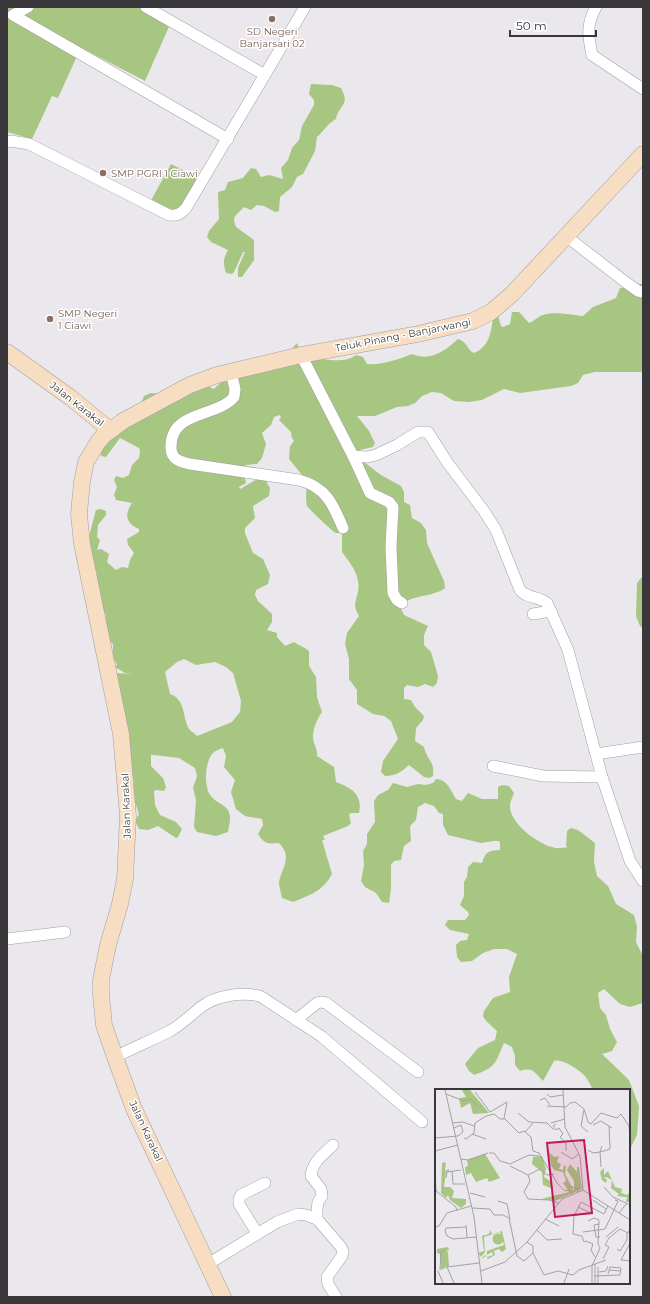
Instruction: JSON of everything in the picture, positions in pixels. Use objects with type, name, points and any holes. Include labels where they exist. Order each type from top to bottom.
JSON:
[{"type":"main road","name":"Teluk Pinang - Banjarwangi","points":[[110,430],[190,385],[231,372],[301,355],[418,334],[473,321],[491,312],[502,303],[643,154]]},
{"type":"main road","name":"Jalan Karakal","points":[[7,352],[71,398],[110,430],[98,442],[86,462],[82,482],[79,515],[82,544],[91,595],[121,734],[128,816],[125,879],[120,904],[108,945],[101,980],[103,1017],[115,1057],[134,1109],[223,1297]]},
{"type":"street","points":[[10,17],[28,7]]},
{"type":"street","points":[[146,7],[265,75]]},
{"type":"street","points":[[7,142],[19,142],[38,148],[169,215],[174,216],[186,208],[305,7]]},
{"type":"street","points":[[596,7],[589,22],[588,30],[592,56],[643,89]]},
{"type":"street","points":[[10,17],[228,138]]},
{"type":"street","points":[[566,236],[624,281],[638,291],[643,292]]},
{"type":"street","points":[[301,355],[353,456],[370,493],[389,502],[393,507],[391,547],[393,593],[397,600],[402,603]]},
{"type":"street","points":[[231,372],[235,388],[234,397],[227,404],[193,417],[179,425],[176,429],[171,444],[171,453],[173,457],[190,464],[311,483],[318,487],[329,500],[344,528]]},
{"type":"street","points":[[353,456],[367,457],[376,455],[397,445],[418,432],[428,432],[447,462],[484,511],[496,530],[520,590],[525,595],[544,600],[547,603],[568,650],[602,777],[630,860],[643,880]]},
{"type":"street","points":[[533,614],[551,610]]},
{"type":"street","points":[[596,754],[643,747]]},
{"type":"street","points":[[493,766],[543,776],[602,777]]},
{"type":"street","points":[[7,939],[65,932]]},
{"type":"street","points":[[115,1057],[170,1031],[206,1004],[234,994],[260,996],[321,1036],[422,1122]]},
{"type":"street","points":[[296,1020],[317,1003],[326,1003],[418,1072]]},
{"type":"street","points":[[317,1219],[318,1202],[322,1196],[321,1189],[311,1176],[312,1169],[316,1161],[333,1145]]},
{"type":"street","points":[[257,1233],[239,1204],[239,1199],[241,1195],[265,1183]]},
{"type":"street","points":[[208,1264],[257,1233],[283,1219],[298,1214],[306,1215],[317,1219],[341,1247],[343,1252],[342,1256],[327,1277],[328,1284],[336,1297]]},
{"type":"green space","points":[[7,7],[148,7],[172,20],[145,81],[68,41],[77,56],[58,98],[52,96],[32,139],[7,132]]},
{"type":"green space","points":[[311,84],[332,85],[341,88],[345,98],[343,105],[337,114],[336,119],[317,137],[315,151],[303,174],[297,177],[292,187],[280,197],[279,211],[275,212],[264,206],[257,205],[251,210],[244,207],[235,216],[234,221],[236,227],[254,240],[254,260],[242,277],[238,277],[238,268],[245,252],[243,252],[234,272],[232,274],[226,273],[224,261],[228,250],[211,242],[207,237],[209,231],[219,219],[218,192],[225,190],[228,182],[243,178],[251,168],[256,169],[261,177],[269,175],[283,179],[281,168],[288,160],[292,148],[299,140],[302,126],[314,105],[314,100],[309,94]]},
{"type":"green space","points":[[171,164],[199,178],[188,199],[176,213],[149,204]]},
{"type":"green space","points":[[636,284],[643,284],[643,370],[641,372],[595,372],[583,375],[578,383],[571,386],[520,393],[504,389],[482,400],[469,402],[454,401],[441,393],[432,392],[422,396],[415,403],[408,406],[397,407],[375,416],[357,416],[369,431],[375,443],[373,447],[360,450],[360,459],[381,475],[401,486],[404,492],[404,502],[410,505],[412,518],[421,523],[426,530],[427,543],[444,581],[445,588],[440,591],[410,600],[400,606],[404,615],[428,626],[424,635],[424,645],[431,652],[438,676],[437,683],[433,687],[425,684],[418,687],[407,685],[404,688],[404,699],[411,700],[415,707],[424,716],[423,720],[416,728],[415,741],[424,747],[425,752],[432,763],[433,776],[429,778],[424,777],[409,765],[401,772],[392,775],[385,776],[381,772],[383,761],[398,739],[391,721],[384,716],[373,714],[357,704],[357,690],[349,679],[349,659],[345,644],[347,633],[359,616],[355,607],[359,586],[357,575],[342,552],[342,533],[334,532],[307,506],[307,481],[289,459],[290,446],[294,441],[291,432],[279,420],[281,417],[279,415],[274,417],[271,425],[262,433],[266,444],[262,458],[257,464],[246,465],[243,469],[246,483],[239,487],[240,489],[259,478],[267,480],[270,488],[269,496],[253,506],[255,518],[245,528],[245,533],[253,553],[263,559],[270,575],[268,584],[256,590],[255,595],[258,601],[272,614],[272,622],[267,630],[277,633],[277,637],[285,646],[294,642],[309,651],[309,666],[316,677],[317,697],[322,712],[316,723],[313,735],[317,756],[334,767],[336,782],[347,787],[358,797],[360,807],[359,813],[351,813],[349,815],[351,823],[348,826],[323,836],[325,840],[322,840],[332,874],[324,885],[316,892],[293,902],[282,898],[280,888],[279,882],[286,858],[283,848],[279,843],[267,843],[262,840],[258,834],[263,825],[262,819],[245,816],[236,809],[231,792],[235,780],[224,767],[226,756],[223,748],[215,751],[211,756],[207,767],[206,780],[208,792],[215,800],[228,810],[230,821],[228,832],[216,836],[197,832],[194,827],[196,800],[193,788],[197,776],[195,768],[179,758],[154,755],[151,755],[151,766],[163,778],[166,787],[164,791],[154,791],[155,805],[160,815],[176,822],[182,829],[176,838],[158,826],[148,830],[139,829],[135,821],[139,814],[132,793],[134,782],[115,673],[134,674],[125,673],[115,667],[117,665],[113,657],[113,644],[105,633],[106,615],[99,602],[97,574],[90,553],[88,540],[96,510],[100,509],[106,511],[106,515],[98,525],[97,537],[100,540],[97,550],[101,549],[109,554],[107,562],[116,570],[122,567],[128,568],[134,553],[128,545],[127,539],[139,532],[139,529],[131,524],[127,515],[129,507],[132,503],[116,500],[114,495],[117,487],[114,480],[116,476],[123,478],[129,475],[132,465],[139,458],[140,451],[139,448],[120,438],[106,457],[101,456],[103,435],[123,421],[116,415],[121,413],[143,412],[142,401],[144,396],[151,393],[160,394],[202,384],[214,389],[224,380],[233,376],[255,374],[263,364],[291,350],[297,343],[301,355],[322,359],[343,360],[356,355],[363,357],[367,364],[390,362],[412,354],[425,357],[431,356],[448,348],[458,339],[464,342],[474,353],[486,343],[490,334],[493,318],[498,315],[501,326],[503,327],[510,324],[512,312],[519,312],[529,323],[547,314],[557,313],[583,316],[593,307],[616,298],[620,288],[633,287]],"holes":[[[184,659],[196,665],[215,662],[226,667],[233,673],[241,701],[240,712],[232,722],[197,736],[188,726],[182,705],[170,694],[165,672],[177,662]]]},
{"type":"green space","points":[[643,577],[643,628],[640,626],[636,616],[637,583]]},
{"type":"green space","points":[[436,779],[443,781],[446,783],[456,799],[462,801],[468,793],[482,799],[498,799],[498,787],[502,785],[509,786],[514,793],[510,805],[514,819],[532,837],[552,847],[568,847],[566,846],[567,831],[571,828],[578,830],[595,843],[594,862],[597,876],[608,886],[616,904],[634,915],[637,927],[636,942],[643,956],[643,1003],[630,1007],[620,1004],[604,989],[598,993],[600,1008],[606,1015],[610,1029],[617,1042],[612,1051],[602,1054],[629,1080],[639,1106],[637,1135],[630,1149],[630,1089],[592,1089],[582,1074],[575,1068],[561,1061],[554,1061],[543,1081],[531,1070],[520,1071],[515,1065],[515,1056],[512,1047],[504,1043],[494,1064],[482,1072],[474,1075],[469,1071],[465,1064],[478,1048],[495,1040],[497,1031],[486,1021],[483,1016],[484,1011],[493,998],[510,992],[509,977],[517,954],[507,949],[494,949],[483,953],[472,961],[461,962],[457,957],[456,945],[460,941],[467,940],[469,934],[450,930],[445,925],[448,920],[465,920],[469,915],[468,912],[460,905],[464,896],[464,882],[467,877],[468,867],[473,862],[482,863],[488,852],[500,850],[499,841],[481,843],[448,835],[443,825],[443,814],[439,813],[434,806],[425,803],[418,807],[416,820],[410,826],[411,841],[404,846],[401,860],[394,861],[391,865],[391,888],[389,903],[382,902],[376,893],[365,887],[361,881],[364,865],[363,851],[367,844],[367,834],[375,822],[374,801],[378,795],[388,790],[393,783],[407,787],[418,784],[426,785],[433,783]]},
{"type":"place","name":"SD Negeri Banjarsari 02","points":[[272,19]]},
{"type":"place","name":"SMP PGRI 1 Ciawi","points":[[103,173]]},
{"type":"place","name":"SMP Negeri 1 Ciawi","points":[[50,319]]}]
